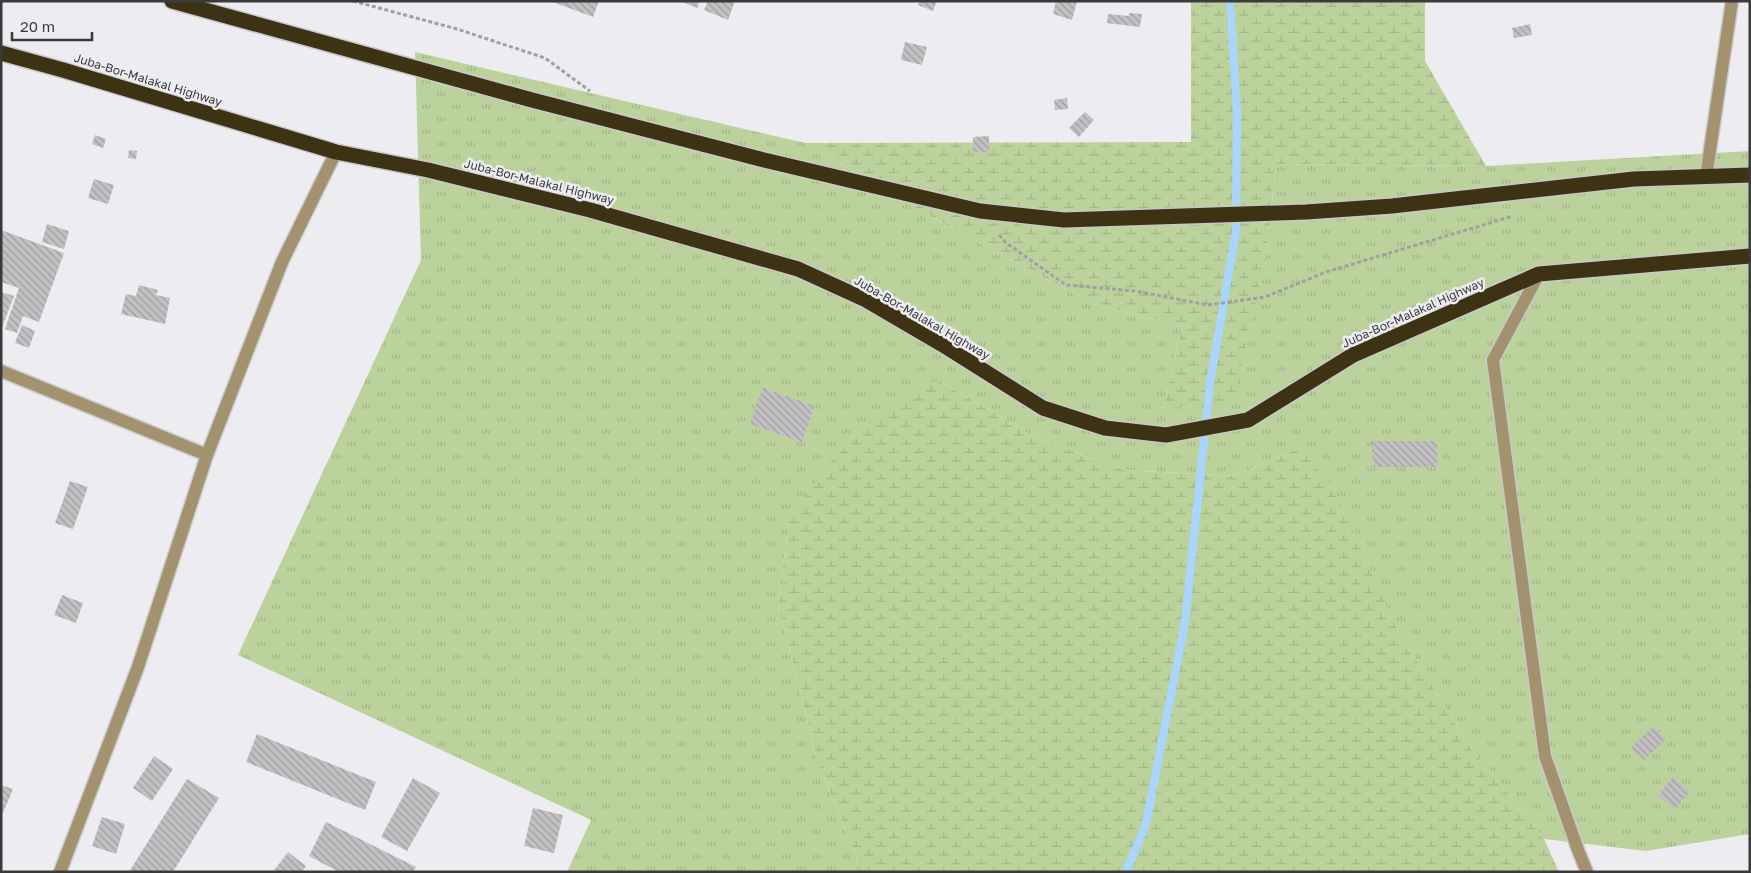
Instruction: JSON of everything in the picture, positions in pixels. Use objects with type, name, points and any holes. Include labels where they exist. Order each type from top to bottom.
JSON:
[{"type":"highway","points":[[172,1],[764,160],[980,211],[1064,220],[1306,212],[1392,206],[1634,179],[1750,175]]},
{"type":"highway","name":"Juba-Bor-Malakal Highway","points":[[1,54],[72,72],[336,152],[428,170],[590,210],[798,269],[866,300],[943,345],[1043,408],[1105,428],[1166,435],[1248,420],[1353,355],[1538,274],[1750,256]]},
{"type":"street","points":[[1706,177],[1732,1]]},
{"type":"street","points":[[60,872],[138,667],[207,456],[282,262],[336,152]]},
{"type":"street","points":[[1538,274],[1493,360],[1545,756],[1587,872]]},
{"type":"street","points":[[1,370],[207,456]]},
{"type":"path","points":[[353,1],[457,29],[544,58],[590,91],[614,121]]},
{"type":"path","points":[[980,211],[1005,242],[1066,285],[1135,291],[1208,305],[1265,297],[1326,272],[1522,213]]},
{"type":"green space","points":[[1191,1],[1425,1],[1425,61],[1486,166],[1276,164],[1267,252],[1234,401],[1163,409],[1182,326],[1093,304],[962,234],[805,143],[1191,142]]},
{"type":"green space","points":[[415,52],[805,143],[962,234],[1093,304],[1182,326],[1163,409],[1267,252],[1276,164],[1486,166],[1750,151],[1750,834],[1646,851],[1544,839],[1466,741],[1396,627],[1299,448],[1234,476],[1124,470],[1033,436],[938,380],[789,519],[778,604],[817,760],[863,872],[567,872],[591,820],[238,655],[421,260]]},
{"type":"green space","points":[[938,380],[1033,436],[1124,470],[1234,476],[1299,448],[1332,485],[1396,627],[1466,741],[1544,839],[1559,872],[863,872],[817,760],[778,604],[789,519],[829,463],[890,404]]},
{"type":"building","points":[[550,1],[599,1],[593,17]]},
{"type":"building","points":[[680,1],[700,1],[697,8]]},
{"type":"building","points":[[708,1],[735,1],[728,20],[704,10]]},
{"type":"building","points":[[920,1],[937,1],[933,11],[918,5]]},
{"type":"building","points":[[1056,1],[1077,1],[1072,20],[1053,14]]},
{"type":"building","points":[[1129,13],[1142,14],[1140,27],[1107,23],[1108,14],[1129,16]]},
{"type":"building","points":[[1530,24],[1532,35],[1514,38],[1512,28]]},
{"type":"building","points":[[905,42],[927,47],[922,65],[901,60]]},
{"type":"building","points":[[1067,98],[1068,109],[1055,110],[1054,100]]},
{"type":"building","points":[[1085,112],[1094,120],[1079,137],[1069,128]]},
{"type":"building","points":[[95,135],[106,139],[103,148],[92,144]]},
{"type":"building","points":[[989,136],[989,152],[973,152],[973,137]]},
{"type":"building","points":[[129,150],[137,151],[136,159],[128,158]]},
{"type":"building","points":[[94,179],[114,185],[108,204],[88,198]]},
{"type":"building","points":[[47,224],[69,231],[64,249],[42,242]]},
{"type":"building","points":[[1,230],[64,253],[39,322],[23,316],[17,333],[5,329],[19,288],[1,282]]},
{"type":"building","points":[[139,285],[158,290],[156,295],[170,298],[165,324],[121,314],[126,294],[136,296]]},
{"type":"building","points":[[1,292],[14,296],[1,330]]},
{"type":"building","points":[[22,325],[35,331],[29,348],[15,343]]},
{"type":"building","points":[[763,388],[814,406],[802,442],[750,424]]},
{"type":"building","points":[[1372,441],[1437,441],[1437,467],[1373,467]]},
{"type":"building","points":[[70,481],[88,487],[73,529],[55,523]]},
{"type":"building","points":[[62,595],[83,603],[76,623],[54,615]]},
{"type":"building","points":[[1654,726],[1666,739],[1644,760],[1631,747]]},
{"type":"building","points":[[257,734],[376,782],[365,810],[246,762]]},
{"type":"building","points":[[154,756],[173,769],[152,801],[133,788]]},
{"type":"building","points":[[1673,777],[1690,791],[1675,810],[1658,795]]},
{"type":"building","points":[[413,778],[440,793],[407,851],[381,837]]},
{"type":"building","points":[[187,779],[219,798],[173,872],[129,872]]},
{"type":"building","points":[[1,785],[13,789],[3,813],[1,812]]},
{"type":"building","points":[[533,808],[563,815],[554,853],[524,846]]},
{"type":"building","points":[[102,817],[125,824],[116,854],[92,846]]},
{"type":"building","points":[[326,822],[416,867],[413,872],[339,872],[309,856]]},
{"type":"building","points":[[288,852],[306,866],[302,872],[273,872]]},
{"type":"waterway","points":[[1126,872],[1146,824],[1185,622],[1210,383],[1236,231],[1237,111],[1230,1]]}]
